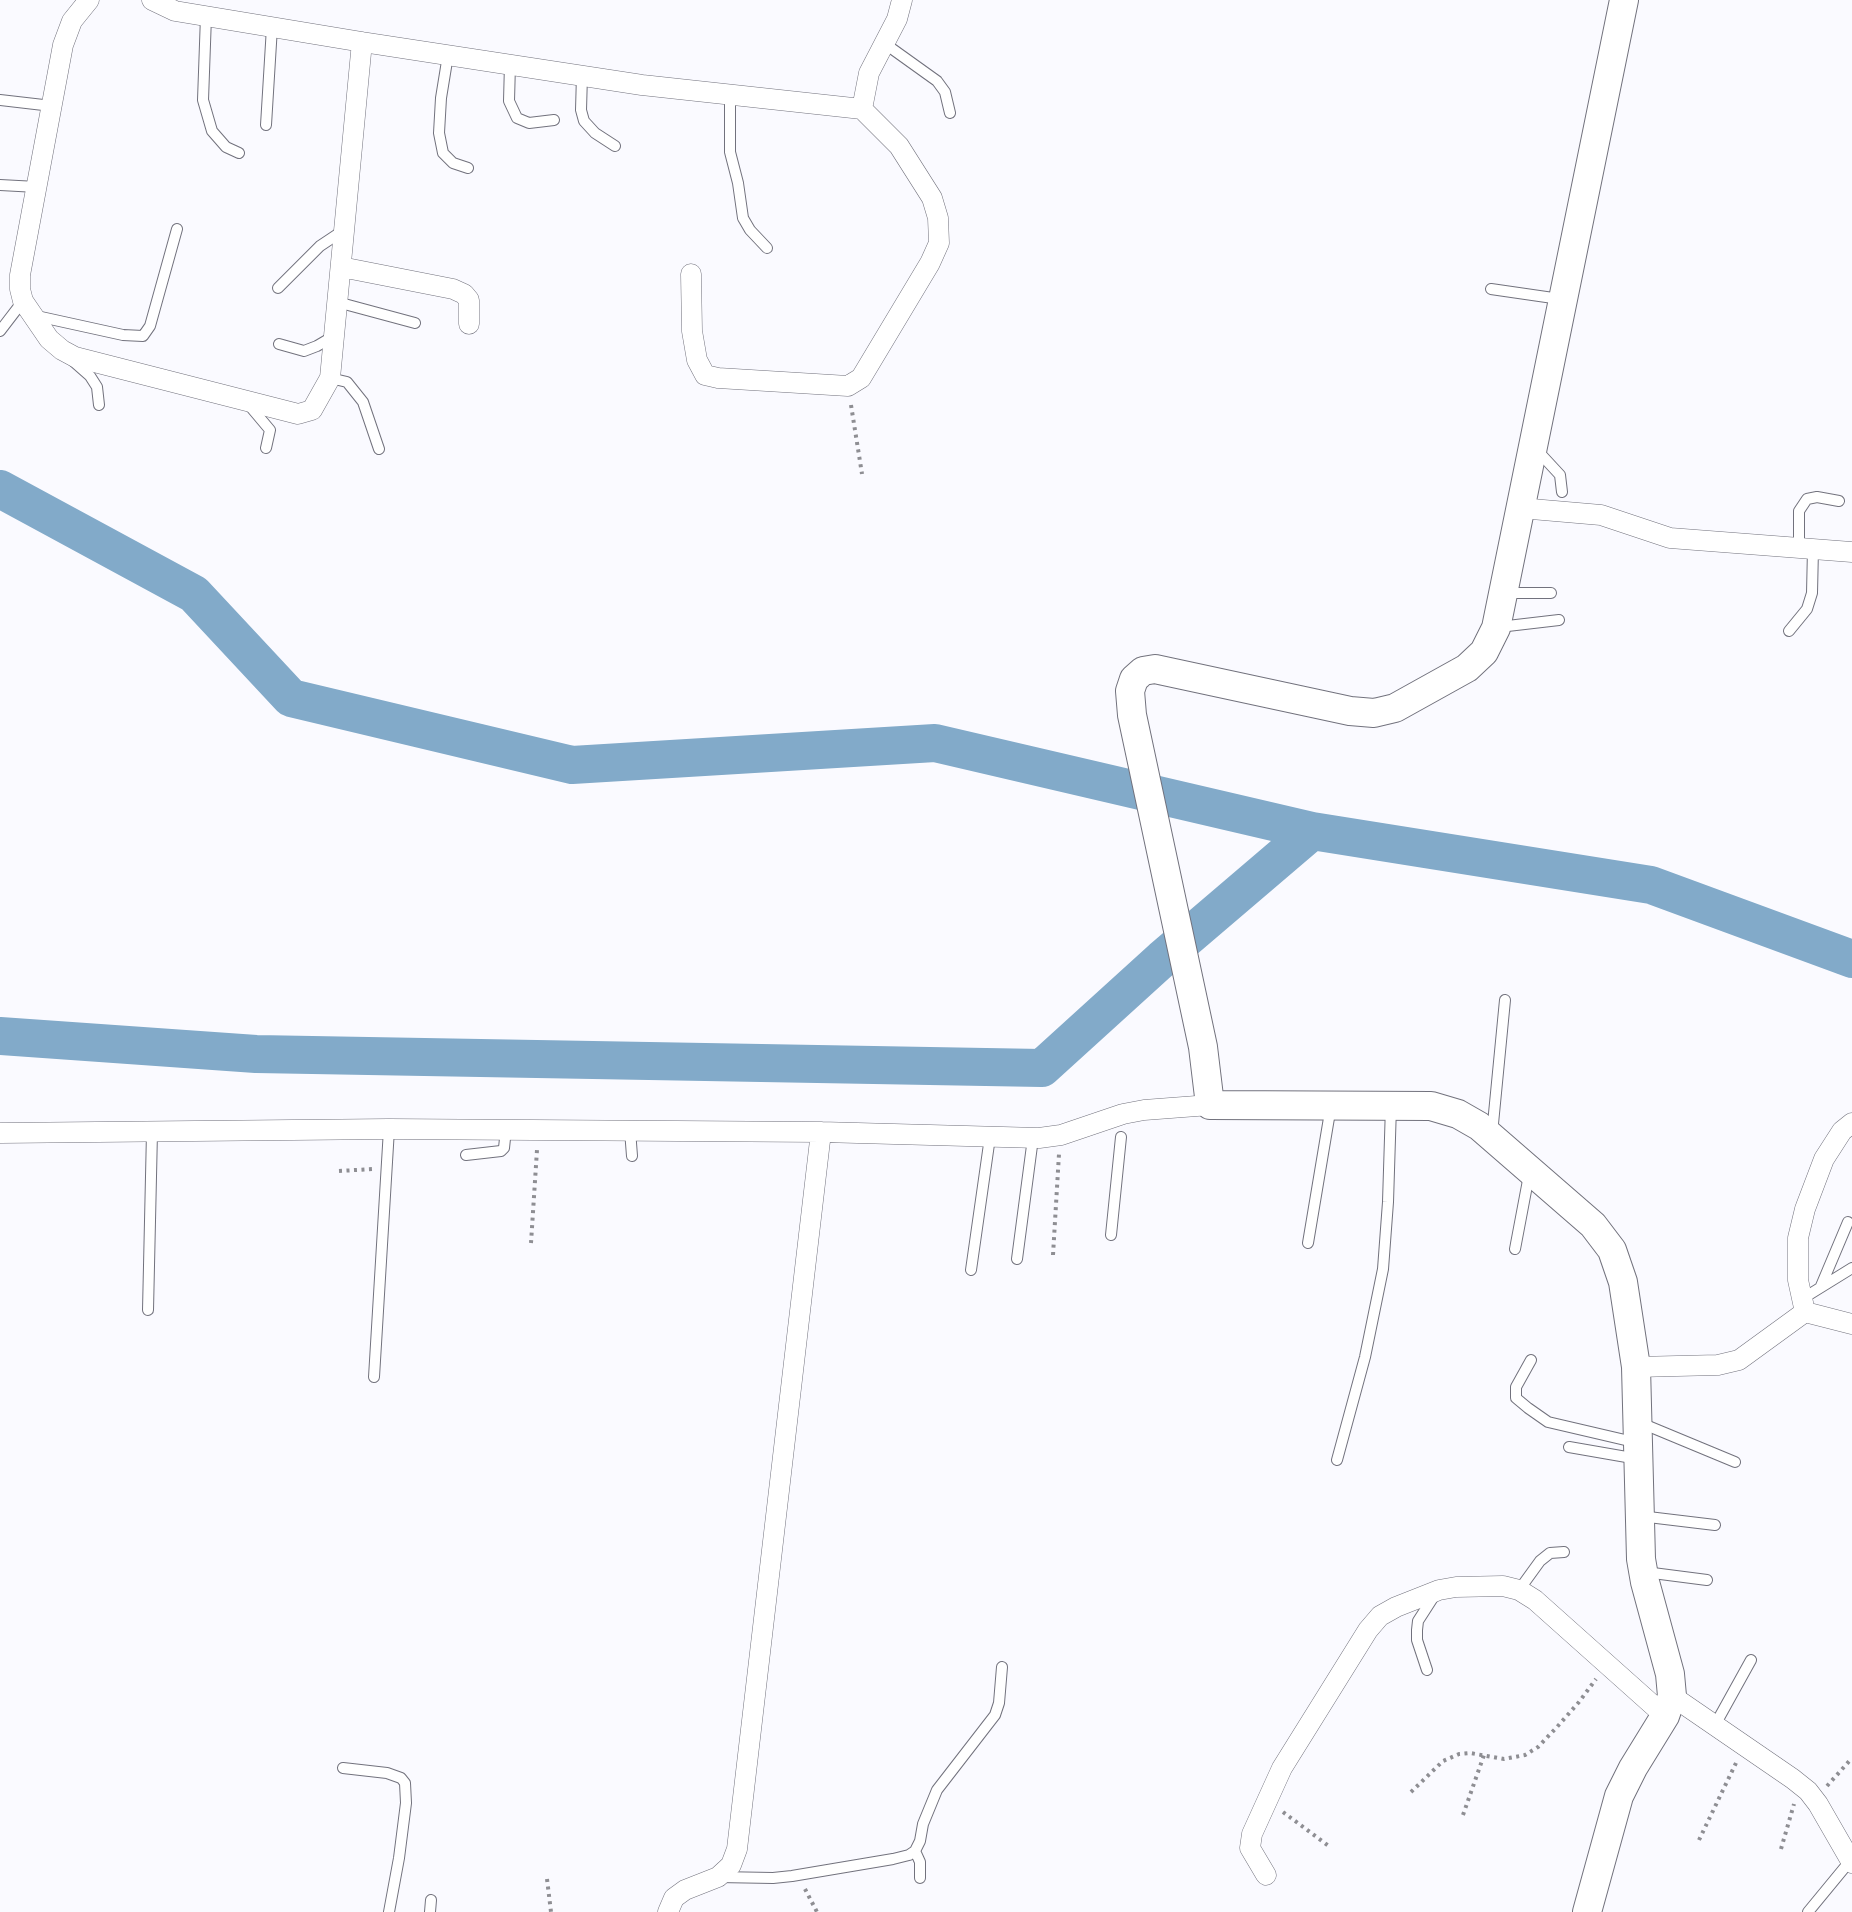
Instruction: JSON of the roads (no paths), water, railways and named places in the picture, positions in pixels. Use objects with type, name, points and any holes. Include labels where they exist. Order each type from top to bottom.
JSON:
[{"type":"main road","points":[[1587,1912],[1619,1796],[1669,1706],[1670,1674],[1644,1572],[1640,1516],[1636,1367],[1623,1282],[1612,1250],[1593,1225],[1479,1126],[1458,1114],[1431,1106],[1210,1105],[1203,1047],[1132,715],[1130,691],[1134,679],[1143,671],[1155,669],[1350,711],[1374,713],[1395,708],[1467,668],[1484,652],[1496,628],[1624,0]]},
{"type":"street","points":[[89,0],[72,21],[63,45],[20,275],[20,289],[28,308],[50,339],[62,350],[75,357],[298,414],[312,410],[330,378],[362,42]]},
{"type":"street","points":[[152,0],[175,11],[642,85],[862,109],[899,146],[932,198],[938,218],[939,243],[930,262],[861,378],[848,386],[718,378],[705,375],[697,360],[692,330],[691,274]]},
{"type":"street","points":[[862,109],[869,73],[897,19],[902,0]]},
{"type":"street","points":[[341,267],[453,289],[464,294],[469,300],[469,324]]},
{"type":"street","points":[[1520,508],[1601,515],[1619,519],[1655,535],[1670,538],[1852,552]]},
{"type":"street","points":[[0,1134],[506,1129],[821,1132],[1033,1138],[1060,1135],[1144,1110],[1210,1105]]},
{"type":"street","points":[[1803,1305],[1798,1280],[1798,1238],[1805,1209],[1824,1159],[1849,1130]]},
{"type":"street","points":[[668,1912],[674,1898],[685,1890],[718,1877],[731,1865],[737,1849],[821,1132]]},
{"type":"street","points":[[1803,1305],[1852,1324]]},
{"type":"street","points":[[1636,1367],[1718,1365],[1739,1360],[1803,1305]]},
{"type":"street","points":[[1266,1875],[1250,1848],[1252,1834],[1289,1753],[1368,1630],[1380,1616],[1396,1607],[1439,1590],[1456,1587],[1503,1586],[1519,1590],[1536,1600],[1606,1664],[1669,1706],[1715,1725],[1745,1745],[1809,1794],[1851,1862]]},
{"type":"lane","points":[[206,16],[203,100],[212,131],[226,147],[239,153]]},
{"type":"lane","points":[[266,125],[272,27]]},
{"type":"lane","points":[[884,43],[937,81],[945,92],[950,113]]},
{"type":"lane","points":[[448,55],[441,98],[439,133],[443,153],[453,163],[468,168]]},
{"type":"lane","points":[[510,64],[509,101],[517,118],[529,123],[554,120]]},
{"type":"lane","points":[[582,75],[584,122],[595,133],[615,146]]},
{"type":"lane","points":[[730,94],[730,152],[738,183],[743,218],[750,230],[767,248]]},
{"type":"lane","points":[[0,100],[52,106]]},
{"type":"lane","points":[[0,185],[37,187]]},
{"type":"lane","points":[[0,331],[28,308],[123,335],[142,336],[150,326],[177,229]]},
{"type":"lane","points":[[278,288],[320,246],[344,230]]},
{"type":"lane","points":[[1491,289],[1564,300]]},
{"type":"lane","points":[[337,302],[415,323]]},
{"type":"lane","points":[[279,344],[304,351],[334,336]]},
{"type":"lane","points":[[62,350],[90,376],[96,387],[99,405]]},
{"type":"lane","points":[[330,378],[347,382],[363,402],[379,449]]},
{"type":"lane","points":[[244,400],[270,430],[266,448]]},
{"type":"lane","points":[[1533,446],[1560,475],[1562,492]]},
{"type":"lane","points":[[1789,631],[1807,609],[1812,593],[1798,511],[1807,499],[1817,497],[1839,501]]},
{"type":"lane","points":[[1503,594],[1551,593]]},
{"type":"lane","points":[[1496,628],[1559,620]]},
{"type":"lane","points":[[1492,1137],[1504,1000]]},
{"type":"lane","points":[[1308,1243],[1331,1106]]},
{"type":"lane","points":[[1337,1460],[1365,1357],[1383,1269],[1391,1106]]},
{"type":"lane","points":[[374,1377],[389,1129]]},
{"type":"lane","points":[[466,1155],[501,1151],[504,1148],[506,1129]]},
{"type":"lane","points":[[630,1130],[632,1156]]},
{"type":"lane","points":[[148,1310],[152,1132]]},
{"type":"lane","points":[[971,1270],[990,1137]]},
{"type":"lane","points":[[1111,1235],[1121,1137]]},
{"type":"lane","points":[[1017,1258],[1033,1138]]},
{"type":"lane","points":[[1515,1249],[1530,1171]]},
{"type":"lane","points":[[1821,1286],[1848,1222]]},
{"type":"lane","points":[[1803,1305],[1821,1286],[1852,1268]]},
{"type":"lane","points":[[1531,1359],[1516,1387],[1516,1398],[1548,1422],[1735,1462]]},
{"type":"lane","points":[[1569,1448],[1638,1441]]},
{"type":"lane","points":[[1640,1516],[1714,1526]]},
{"type":"lane","points":[[1519,1590],[1540,1561],[1550,1554],[1564,1552]]},
{"type":"lane","points":[[1644,1572],[1707,1580]]},
{"type":"lane","points":[[1427,1670],[1417,1640],[1418,1621],[1439,1590]]},
{"type":"lane","points":[[1715,1725],[1751,1659]]},
{"type":"lane","points":[[718,1877],[773,1878],[798,1875],[893,1859],[915,1851],[937,1790],[995,1715],[999,1702],[1002,1667]]},
{"type":"lane","points":[[343,1768],[387,1773],[400,1778],[405,1783],[403,1825],[389,1912]]},
{"type":"lane","points":[[915,1851],[920,1862],[920,1878]]},
{"type":"lane","points":[[1808,1912],[1851,1862]]},
{"type":"lane","points":[[430,1912],[431,1900]]},
{"type":"waterway","points":[[0,489],[194,594],[291,698],[572,765],[935,743],[1312,831]]},
{"type":"waterway","points":[[0,1036],[256,1054],[1042,1068],[1162,959],[1312,831],[1651,885],[1852,959]]}]
